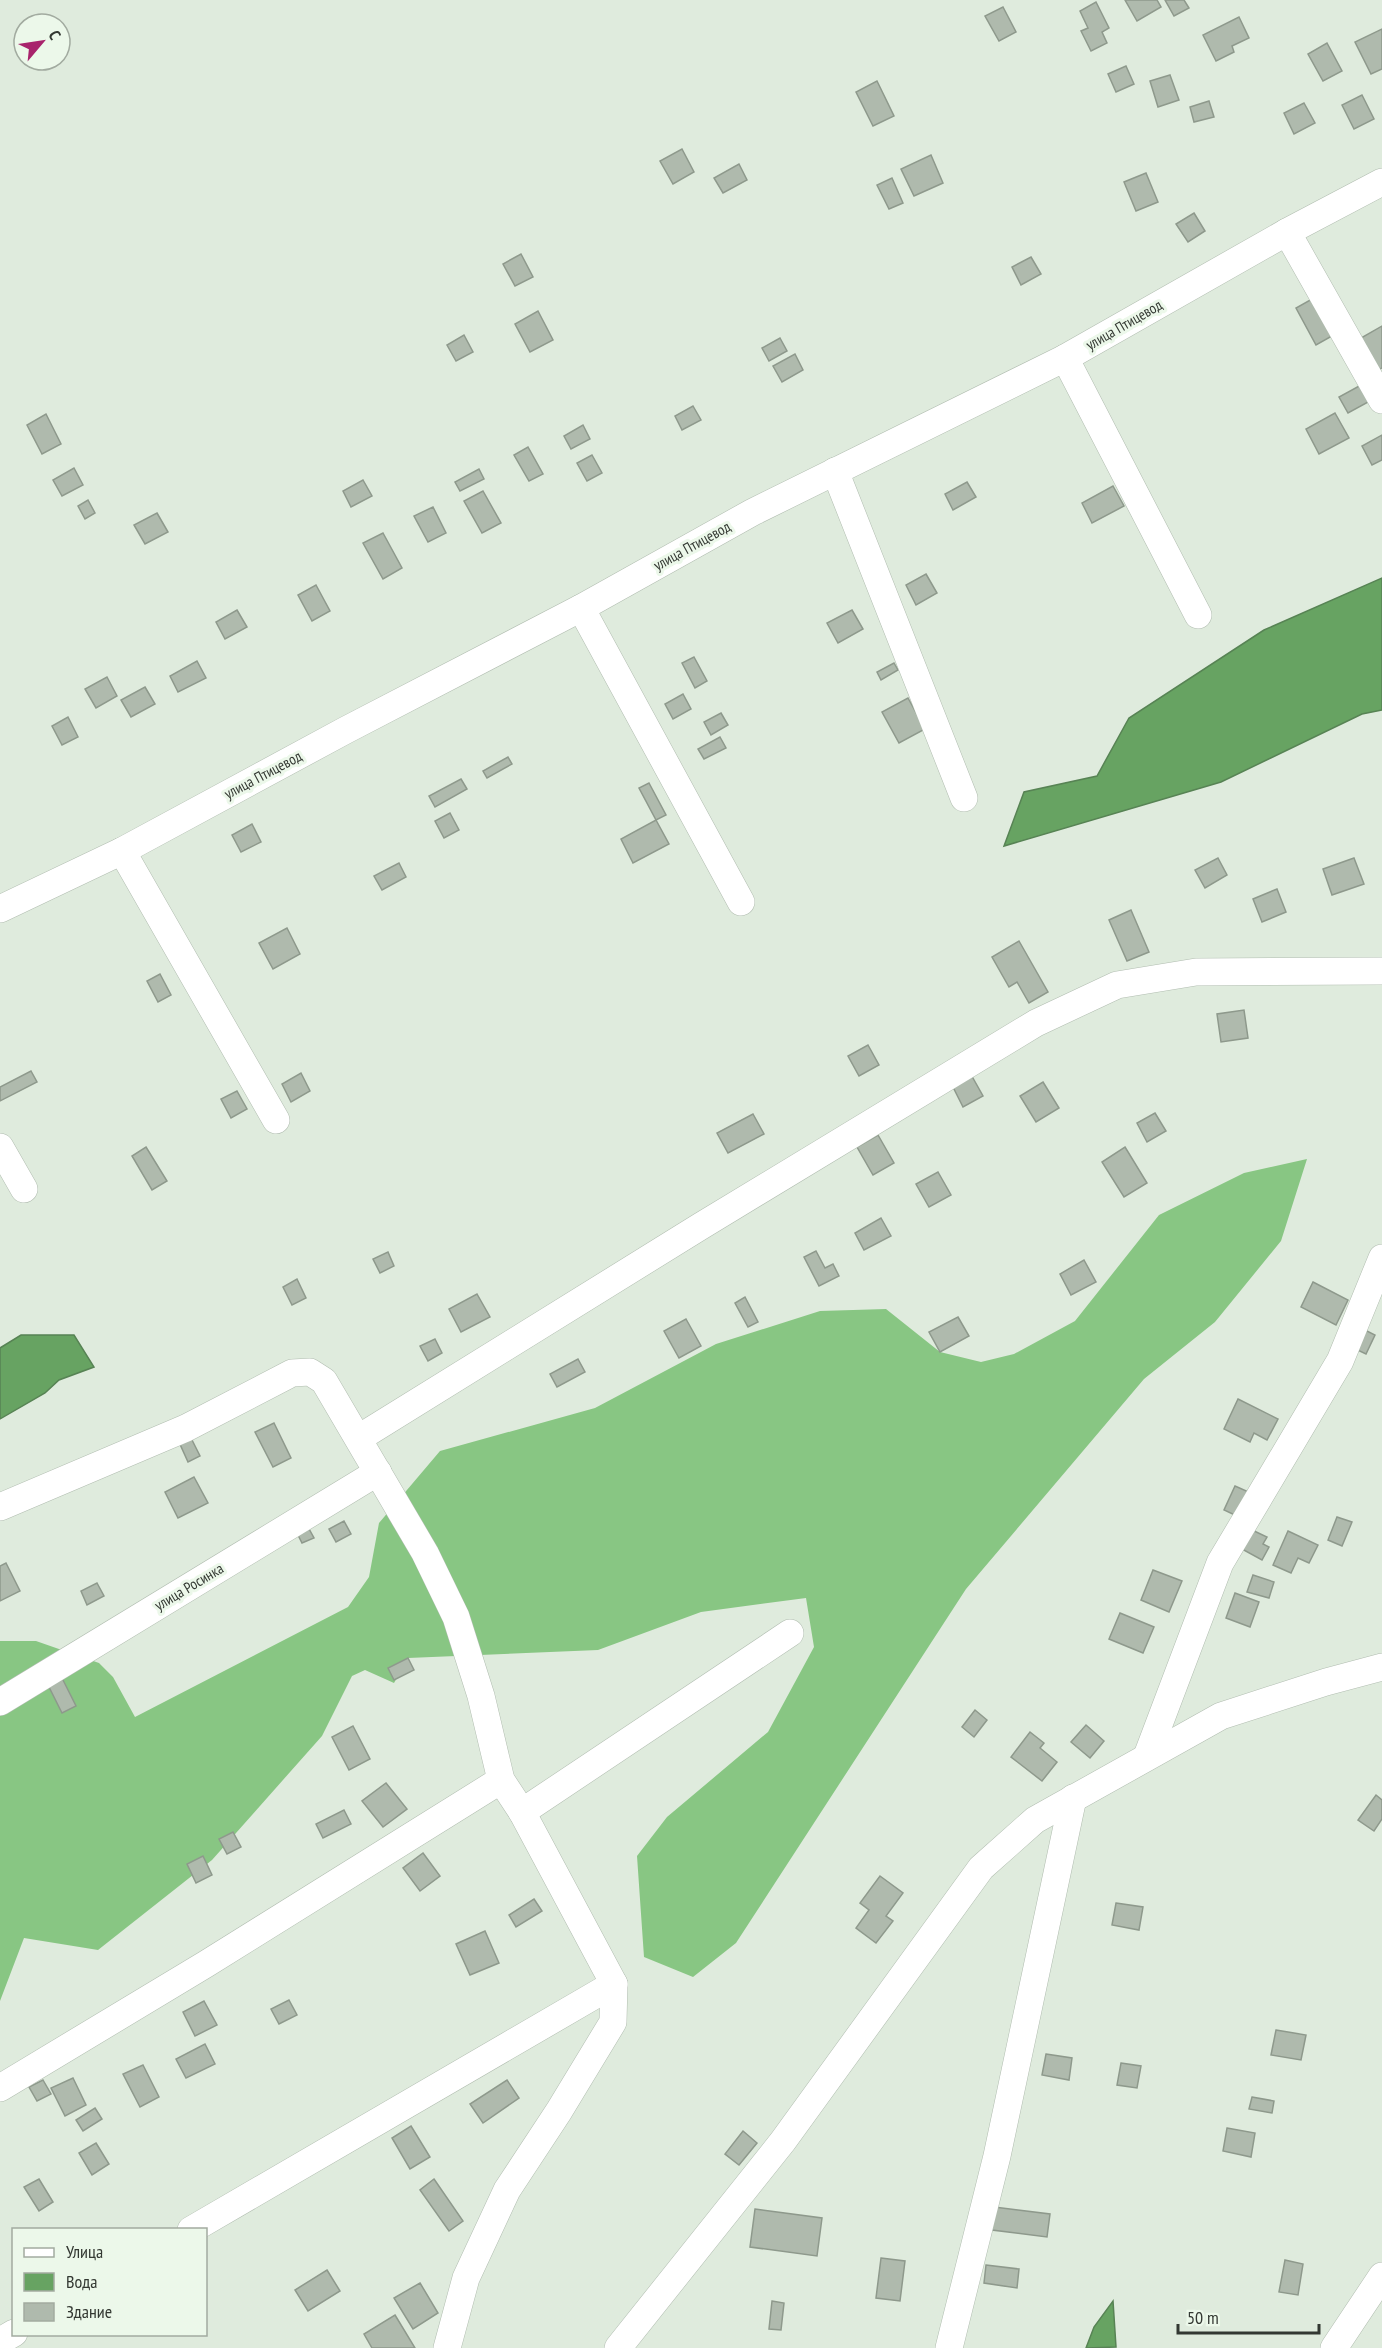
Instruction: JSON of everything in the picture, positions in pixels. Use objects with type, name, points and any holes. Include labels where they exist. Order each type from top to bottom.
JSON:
[{"type":"street","name":"улица Птицевод","points":[[0,909],[122,851],[346,730],[581,608],[753,512],[1065,358],[1287,232],[1382,182]]},
{"type":"street","points":[[1287,232],[1382,400]]},
{"type":"street","points":[[1065,358],[1198,615]]},
{"type":"street","points":[[835,471],[964,798]]},
{"type":"street","points":[[581,608],[741,902]]},
{"type":"street","points":[[122,851],[276,1120]]},
{"type":"street","points":[[359,1438],[701,1226],[1036,1023],[1117,985],[1196,972],[1382,971]]},
{"type":"street","points":[[0,1147],[24,1189]]},
{"type":"street","points":[[1147,1756],[1220,1563],[1340,1362],[1382,1258]]},
{"type":"street","points":[[0,1507],[186,1428],[292,1373],[310,1372],[324,1381],[425,1553],[456,1617],[481,1696],[501,1780],[522,1812],[614,1984],[613,2022],[507,2190],[466,2278],[447,2348]]},
{"type":"street","name":"улица Росинка","points":[[0,1702],[378,1472]]},
{"type":"street","points":[[522,1812],[790,1633]]},
{"type":"street","points":[[618,2348],[783,2141],[981,1869],[1035,1820],[1221,1716],[1326,1682],[1382,1667]]},
{"type":"street","points":[[0,2088],[206,1964],[501,1780]]},
{"type":"street","points":[[949,2348],[997,2156],[1073,1798]]},
{"type":"street","points":[[193,2228],[614,1984]]},
{"type":"street","points":[[1334,2348],[1382,2276]]},
{"type":"shaded area","points":[[1307,1159],[1281,1241],[1215,1322],[1144,1379],[966,1589],[736,1943],[693,1977],[644,1957],[637,1856],[667,1817],[768,1732],[814,1647],[806,1598],[701,1612],[598,1650],[408,1658],[394,1683],[365,1670],[352,1676],[322,1736],[212,1860],[98,1950],[24,1938],[0,2001],[0,1641],[36,1641],[99,1663],[113,1677],[135,1717],[348,1607],[369,1577],[379,1523],[440,1451],[595,1408],[716,1344],[820,1311],[886,1309],[940,1352],[981,1362],[1014,1354],[1075,1321],[1159,1215],[1244,1173]]},
{"type":"water","points":[[1382,578],[1382,710],[1362,714],[1221,782],[1004,846],[1024,792],[1097,776],[1129,718],[1264,630]]},
{"type":"water","points":[[21,1335],[74,1335],[94,1367],[59,1380],[45,1393],[0,1419],[0,1348]]},
{"type":"water","points":[[1113,2301],[1116,2347],[1086,2348],[1094,2327]]},
{"type":"building","points":[[1125,0],[1157,0],[1161,7],[1137,21]]},
{"type":"building","points":[[1165,0],[1184,0],[1189,8],[1174,16]]},
{"type":"building","points":[[1096,2],[1109,28],[1102,32],[1107,43],[1091,51],[1081,31],[1088,28],[1080,11]]},
{"type":"building","points":[[1003,7],[1016,32],[999,41],[985,16]]},
{"type":"building","points":[[1239,17],[1249,38],[1232,46],[1234,52],[1216,61],[1203,35]]},
{"type":"building","points":[[1382,29],[1382,69],[1371,74],[1355,42]]},
{"type":"building","points":[[1327,43],[1342,71],[1323,81],[1308,54]]},
{"type":"building","points":[[1126,66],[1134,84],[1116,92],[1108,74]]},
{"type":"building","points":[[1170,75],[1179,100],[1158,107],[1150,81]]},
{"type":"building","points":[[877,81],[894,116],[873,126],[856,92]]},
{"type":"building","points":[[1362,95],[1374,119],[1354,129],[1342,105]]},
{"type":"building","points":[[1209,101],[1214,117],[1194,122],[1190,107]]},
{"type":"building","points":[[1304,103],[1315,123],[1294,134],[1284,113]]},
{"type":"building","points":[[682,149],[694,172],[673,184],[660,161]]},
{"type":"building","points":[[931,155],[943,183],[914,196],[901,169]]},
{"type":"building","points":[[739,164],[747,180],[723,193],[714,178]]},
{"type":"building","points":[[1146,173],[1158,202],[1136,211],[1124,182]]},
{"type":"building","points":[[892,178],[903,203],[889,209],[877,185]]},
{"type":"building","points":[[1194,213],[1205,231],[1188,242],[1176,224]]},
{"type":"building","points":[[521,254],[533,277],[515,286],[503,264]]},
{"type":"building","points":[[1031,257],[1041,274],[1021,285],[1012,267]]},
{"type":"building","points":[[1312,299],[1332,336],[1316,345],[1296,308]]},
{"type":"building","points":[[538,311],[553,340],[530,352],[515,324]]},
{"type":"building","points":[[1382,326],[1382,368],[1378,370],[1361,338]]},
{"type":"building","points":[[464,335],[473,352],[456,361],[447,345]]},
{"type":"building","points":[[780,338],[787,351],[769,361],[762,348]]},
{"type":"building","points":[[795,354],[803,370],[782,382],[773,366]]},
{"type":"building","points":[[1361,385],[1370,401],[1348,413],[1339,397]]},
{"type":"building","points":[[693,406],[701,420],[682,430],[675,416]]},
{"type":"building","points":[[1335,413],[1349,438],[1319,454],[1306,429]]},
{"type":"building","points":[[46,414],[61,444],[42,454],[27,425]]},
{"type":"building","points":[[583,425],[590,439],[571,449],[564,436]]},
{"type":"building","points":[[1382,435],[1382,460],[1372,465],[1362,446]]},
{"type":"building","points":[[528,447],[543,474],[529,481],[514,455]]},
{"type":"building","points":[[592,455],[602,473],[587,481],[577,463]]},
{"type":"building","points":[[74,468],[83,485],[62,496],[53,480]]},
{"type":"building","points":[[479,469],[484,479],[460,491],[455,482]]},
{"type":"building","points":[[363,480],[372,496],[351,507],[343,491]]},
{"type":"building","points":[[967,482],[976,497],[953,510],[945,494]]},
{"type":"building","points":[[1113,486],[1124,506],[1092,523],[1082,503]]},
{"type":"building","points":[[483,491],[501,523],[482,533],[464,501]]},
{"type":"building","points":[[88,500],[95,513],[85,519],[78,506]]},
{"type":"building","points":[[433,507],[446,533],[428,542],[414,516]]},
{"type":"building","points":[[157,513],[168,532],[145,544],[134,525]]},
{"type":"building","points":[[383,533],[402,568],[383,579],[363,543]]},
{"type":"building","points":[[926,574],[937,593],[916,605],[906,585]]},
{"type":"building","points":[[316,585],[330,611],[312,621],[298,595]]},
{"type":"building","points":[[237,610],[247,627],[225,639],[216,622]]},
{"type":"building","points":[[852,610],[863,629],[838,643],[827,623]]},
{"type":"building","points":[[694,657],[707,681],[695,688],[682,663]]},
{"type":"building","points":[[197,661],[206,678],[178,692],[170,676]]},
{"type":"building","points":[[894,663],[898,670],[881,680],[877,672]]},
{"type":"building","points":[[107,677],[117,696],[96,708],[85,689]]},
{"type":"building","points":[[145,687],[155,704],[131,717],[121,700]]},
{"type":"building","points":[[683,694],[691,709],[673,719],[665,704]]},
{"type":"building","points":[[908,698],[925,729],[899,743],[882,712]]},
{"type":"building","points":[[721,713],[728,725],[711,735],[704,722]]},
{"type":"building","points":[[68,717],[78,737],[62,745],[52,726]]},
{"type":"building","points":[[720,737],[726,748],[704,759],[698,749]]},
{"type":"building","points":[[508,757],[512,764],[487,778],[483,771]]},
{"type":"building","points":[[461,779],[467,789],[435,807],[429,796]]},
{"type":"building","points":[[649,783],[666,815],[656,820],[639,788]]},
{"type":"building","points":[[450,813],[459,830],[444,838],[435,821]]},
{"type":"building","points":[[656,820],[669,844],[633,863],[621,839]]},
{"type":"building","points":[[252,824],[261,842],[241,852],[232,835]]},
{"type":"building","points":[[1218,858],[1227,875],[1205,888],[1195,870]]},
{"type":"building","points":[[1354,858],[1364,884],[1332,895],[1323,869]]},
{"type":"building","points":[[399,863],[406,877],[382,890],[374,876]]},
{"type":"building","points":[[1277,889],[1286,912],[1262,922],[1253,899]]},
{"type":"building","points":[[1131,910],[1149,952],[1127,961],[1109,920]]},
{"type":"building","points":[[287,928],[300,954],[273,969],[259,943]]},
{"type":"building","points":[[1019,941],[1048,992],[1029,1003],[1017,982],[1009,987],[992,957]]},
{"type":"building","points":[[160,974],[171,995],[158,1002],[147,981]]},
{"type":"building","points":[[1244,1010],[1248,1038],[1221,1042],[1217,1014]]},
{"type":"building","points":[[868,1045],[879,1065],[859,1076],[848,1056]]},
{"type":"building","points":[[31,1071],[37,1082],[0,1101],[0,1087]]},
{"type":"building","points":[[969,1071],[983,1096],[963,1107],[950,1081]]},
{"type":"building","points":[[301,1073],[310,1091],[291,1102],[282,1084]]},
{"type":"building","points":[[1043,1082],[1059,1108],[1036,1122],[1020,1096]]},
{"type":"building","points":[[237,1091],[247,1109],[231,1118],[221,1099]]},
{"type":"building","points":[[1155,1113],[1166,1131],[1147,1142],[1137,1123]]},
{"type":"building","points":[[753,1114],[764,1134],[728,1153],[717,1133]]},
{"type":"building","points":[[878,1135],[894,1163],[873,1175],[857,1147]]},
{"type":"building","points":[[146,1147],[167,1181],[152,1190],[132,1156]]},
{"type":"building","points":[[1125,1147],[1147,1183],[1124,1197],[1102,1162]]},
{"type":"building","points":[[938,1172],[951,1195],[929,1207],[916,1184]]},
{"type":"building","points":[[881,1218],[891,1236],[864,1250],[855,1233]]},
{"type":"building","points":[[816,1251],[825,1268],[833,1264],[839,1276],[819,1286],[804,1257]]},
{"type":"building","points":[[388,1252],[394,1266],[380,1273],[373,1259]]},
{"type":"building","points":[[1084,1260],[1096,1282],[1071,1295],[1060,1274]]},
{"type":"building","points":[[297,1279],[306,1298],[292,1305],[283,1287]]},
{"type":"building","points":[[1313,1282],[1348,1300],[1336,1325],[1301,1307]]},
{"type":"building","points":[[477,1294],[490,1317],[461,1332],[449,1309]]},
{"type":"building","points":[[745,1297],[758,1322],[748,1327],[735,1303]]},
{"type":"building","points":[[958,1317],[969,1336],[940,1352],[929,1332]]},
{"type":"building","points":[[686,1319],[701,1346],[679,1358],[664,1331]]},
{"type":"building","points":[[1359,1327],[1375,1335],[1366,1354],[1349,1346]]},
{"type":"building","points":[[435,1339],[442,1353],[428,1361],[420,1346]]},
{"type":"building","points":[[578,1359],[585,1372],[557,1387],[550,1374]]},
{"type":"building","points":[[1238,1399],[1278,1419],[1267,1440],[1254,1433],[1250,1442],[1224,1429]]},
{"type":"building","points":[[274,1423],[291,1458],[273,1467],[255,1432]]},
{"type":"building","points":[[190,1436],[200,1456],[188,1462],[179,1442]]},
{"type":"building","points":[[194,1477],[208,1503],[178,1518],[165,1492]]},
{"type":"building","points":[[1235,1486],[1251,1493],[1239,1517],[1224,1510]]},
{"type":"building","points":[[1337,1517],[1352,1522],[1342,1546],[1328,1540]]},
{"type":"building","points":[[344,1521],[351,1534],[336,1542],[329,1529]]},
{"type":"building","points":[[308,1527],[314,1538],[302,1543],[297,1533]]},
{"type":"building","points":[[1250,1529],[1267,1537],[1263,1544],[1269,1547],[1262,1560],[1240,1548]]},
{"type":"building","points":[[1288,1531],[1318,1545],[1309,1563],[1298,1558],[1291,1573],[1273,1565]]},
{"type":"building","points":[[6,1563],[20,1591],[0,1601],[0,1566]]},
{"type":"building","points":[[1153,1570],[1182,1581],[1169,1612],[1141,1600]]},
{"type":"building","points":[[1253,1575],[1274,1582],[1269,1598],[1247,1592]]},
{"type":"building","points":[[97,1583],[104,1596],[87,1605],[81,1591]]},
{"type":"building","points":[[1235,1593],[1259,1602],[1250,1627],[1226,1618]]},
{"type":"building","points":[[1120,1613],[1154,1627],[1143,1653],[1109,1639]]},
{"type":"building","points":[[408,1658],[414,1670],[394,1680],[388,1668]]},
{"type":"building","points":[[62,1678],[76,1706],[62,1713],[48,1685]]},
{"type":"building","points":[[975,1710],[987,1720],[974,1737],[962,1727]]},
{"type":"building","points":[[1086,1725],[1104,1741],[1090,1758],[1071,1742]]},
{"type":"building","points":[[353,1726],[370,1759],[349,1770],[332,1737]]},
{"type":"building","points":[[1030,1732],[1044,1743],[1040,1748],[1057,1762],[1042,1781],[1011,1757]]},
{"type":"building","points":[[386,1783],[407,1809],[383,1827],[362,1801]]},
{"type":"building","points":[[1376,1795],[1382,1800],[1382,1819],[1374,1831],[1358,1820]]},
{"type":"building","points":[[344,1810],[351,1824],[323,1838],[316,1824]]},
{"type":"building","points":[[233,1832],[241,1847],[227,1854],[219,1839]]},
{"type":"building","points":[[423,1853],[440,1876],[420,1891],[403,1868]]},
{"type":"building","points":[[203,1856],[212,1875],[196,1883],[187,1864]]},
{"type":"building","points":[[880,1876],[903,1893],[886,1916],[893,1921],[876,1943],[856,1928],[869,1910],[860,1903]]},
{"type":"building","points":[[534,1899],[542,1911],[516,1927],[509,1915]]},
{"type":"building","points":[[1116,1903],[1143,1907],[1139,1930],[1112,1925]]},
{"type":"building","points":[[485,1931],[499,1963],[470,1975],[456,1944]]},
{"type":"building","points":[[289,2000],[297,2015],[279,2024],[271,2009]]},
{"type":"building","points":[[204,2001],[217,2025],[195,2036],[183,2012]]},
{"type":"building","points":[[1276,2030],[1306,2035],[1301,2060],[1271,2055]]},
{"type":"building","points":[[205,2044],[215,2064],[186,2078],[176,2059]]},
{"type":"building","points":[[1046,2054],[1072,2058],[1069,2080],[1042,2075]]},
{"type":"building","points":[[1121,2063],[1141,2066],[1137,2088],[1117,2085]]},
{"type":"building","points":[[143,2065],[159,2097],[140,2107],[123,2074]]},
{"type":"building","points":[[73,2078],[86,2105],[65,2116],[51,2088]]},
{"type":"building","points":[[43,2080],[51,2094],[37,2101],[29,2087]]},
{"type":"building","points":[[507,2080],[519,2098],[483,2123],[470,2104]]},
{"type":"building","points":[[1252,2097],[1274,2101],[1272,2113],[1249,2109]]},
{"type":"building","points":[[95,2108],[102,2119],[83,2131],[76,2120]]},
{"type":"building","points":[[411,2126],[430,2157],[410,2169],[392,2138]]},
{"type":"building","points":[[1227,2128],[1255,2133],[1251,2157],[1223,2151]]},
{"type":"building","points":[[743,2131],[757,2143],[739,2165],[725,2154]]},
{"type":"building","points":[[96,2143],[109,2164],[92,2175],[79,2153]]},
{"type":"building","points":[[39,2179],[53,2202],[39,2211],[24,2187]]},
{"type":"building","points":[[434,2179],[463,2221],[449,2231],[420,2190]]},
{"type":"building","points":[[994,2207],[1050,2214],[1047,2237],[992,2230]]},
{"type":"building","points":[[755,2209],[822,2218],[817,2256],[750,2247]]},
{"type":"building","points":[[881,2258],[905,2261],[900,2301],[876,2298]]},
{"type":"building","points":[[1285,2260],[1303,2264],[1298,2295],[1279,2292]]},
{"type":"building","points":[[986,2265],[1019,2269],[1017,2288],[984,2283]]},
{"type":"building","points":[[327,2270],[340,2291],[308,2311],[295,2290]]},
{"type":"building","points":[[420,2283],[438,2313],[413,2329],[394,2298]]},
{"type":"building","points":[[772,2301],[784,2303],[781,2330],[769,2329]]},
{"type":"building","points":[[395,2315],[415,2348],[372,2348],[364,2334]]}]
